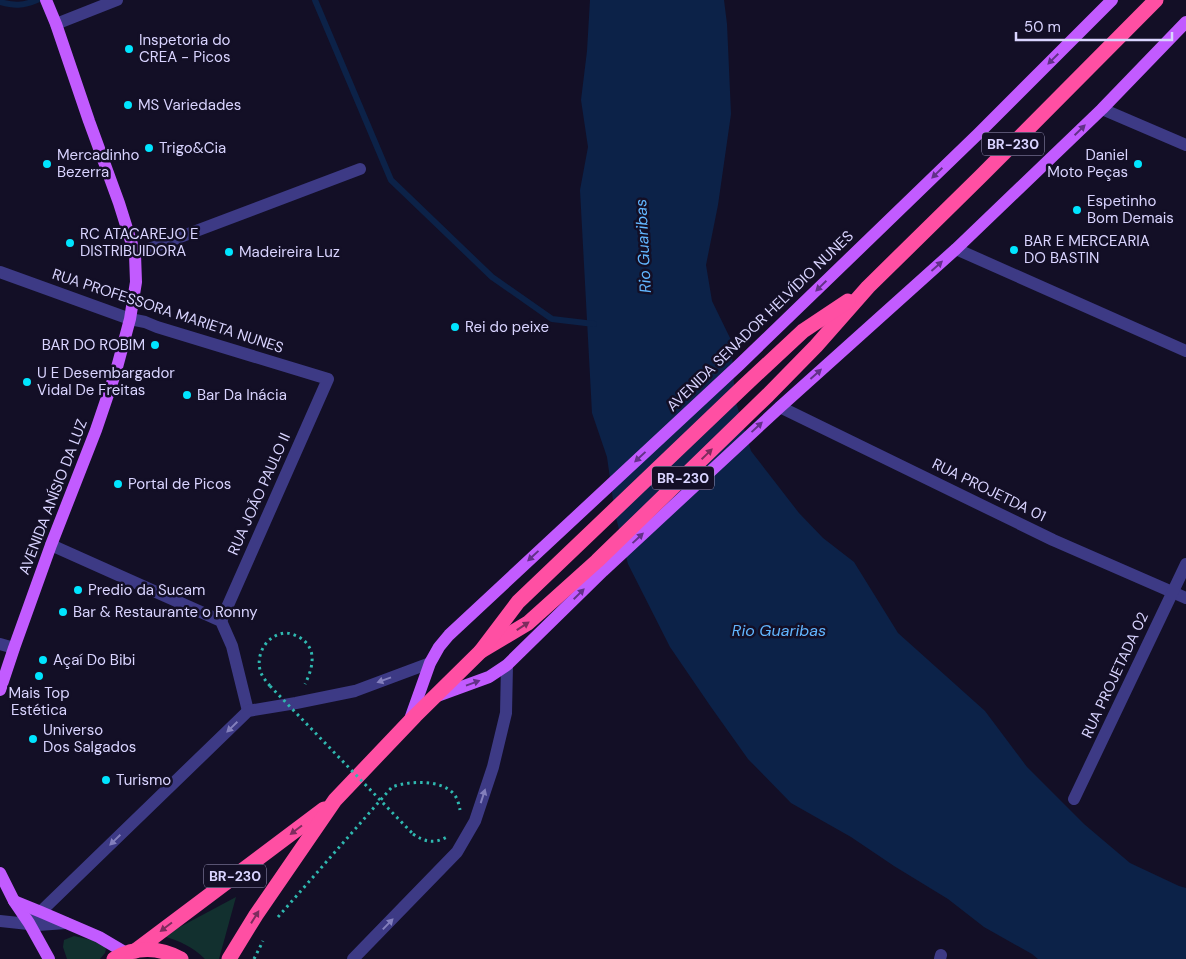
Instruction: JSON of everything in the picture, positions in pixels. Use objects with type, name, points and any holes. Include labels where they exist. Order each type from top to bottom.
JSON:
[{"type":"highway","name":"BR-230","points":[[481,651],[528,623],[600,566],[816,346],[868,287],[982,176],[1156,0]]},
{"type":"highway","name":"BR-230","points":[[229,959],[256,915],[335,800],[481,651],[518,602],[803,331],[868,287]]},
{"type":"highway","name":"BR-230","points":[[125,954],[335,800]]},
{"type":"highway","points":[[125,954],[145,949],[166,952],[181,959]]},
{"type":"main road","name":"AVENIDA SENADOR HELVÍDIO NUNES","points":[[409,723],[430,664],[439,647],[449,635],[740,365],[978,134],[1112,0]]},
{"type":"main road","name":"AVENIDA ANÍSIO DA LUZ","points":[[0,690],[51,545],[96,430],[116,371],[130,319],[136,282],[135,254],[119,203],[48,5]]},
{"type":"main road","points":[[437,696],[490,676],[507,665],[600,566],[956,248],[1102,109],[1186,22]]},
{"type":"main road","points":[[0,873],[14,901],[49,959]]},
{"type":"main road","points":[[14,901],[99,937],[125,954]]},
{"type":"street","points":[[56,24],[117,0]]},
{"type":"street","points":[[1102,109],[1186,145]]},
{"type":"street","points":[[135,254],[360,170]]},
{"type":"street","points":[[956,248],[1186,351]]},
{"type":"street","name":"RUA PROFESSORA MARIETA NUNES","points":[[0,272],[130,319],[146,322],[328,379]]},
{"type":"street","name":"RUA JOÃO PAULO II","points":[[221,621],[328,379]]},
{"type":"street","name":"RUA PROJETDA 01","points":[[780,407],[1053,540],[1186,598]]},
{"type":"street","points":[[51,545],[221,621],[232,646],[248,711]]},
{"type":"street","name":"RUA PROJETADA 02","points":[[1074,799],[1186,564]]},
{"type":"street","points":[[0,644],[14,648]]},
{"type":"street","points":[[29,923],[248,711],[355,691],[430,664]]},
{"type":"street","points":[[354,959],[458,852],[475,821],[493,767],[506,713],[507,665]]},
{"type":"street","points":[[0,921],[38,925],[66,923]]},
{"type":"path","points":[[296,703],[310,674],[311,650],[309,644],[304,640],[296,635],[286,633],[272,638],[262,649],[259,659],[264,679],[413,834],[421,839],[430,841],[440,840],[449,836]]},
{"type":"path","points":[[273,924],[392,787],[402,783],[422,783],[446,787],[454,793],[461,811]]},
{"type":"path","points":[[254,959],[263,941]]},
{"type":"green space","points":[[236,897],[219,959],[205,959],[186,945],[163,936]]},
{"type":"green space","points":[[74,936],[101,942],[106,949],[105,953],[100,959],[67,959],[63,947],[64,940]]},
{"type":"water","name":"Rio Guaribas","points":[[590,0],[724,0],[727,24],[731,114],[718,205],[706,265],[712,301],[731,340],[735,399],[751,451],[799,513],[823,538],[854,562],[898,633],[985,711],[1027,767],[1084,824],[1130,863],[1186,888],[1186,959],[1038,959],[984,927],[948,899],[851,837],[791,803],[748,759],[670,647],[628,564],[615,514],[607,457],[592,413],[580,190],[588,147],[581,100],[587,51]]},
{"type":"waterway","points":[[0,2],[18,5],[37,0]]},
{"type":"waterway","points":[[315,0],[391,180],[492,277],[552,319],[594,324]]},
{"type":"place","name":"Inspetoria do CREA - Picos","points":[[129,49]]},
{"type":"place","name":"MS Variedades","points":[[128,105]]},
{"type":"place","name":"Trigo&Cia","points":[[149,148]]},
{"type":"place","name":"Mercadinho Bezerra","points":[[47,164]]},
{"type":"place","name":"Daniel Moto Peças","points":[[1138,164]]},
{"type":"place","name":"Espetinho Bom Demais","points":[[1077,210]]},
{"type":"place","name":"RC ATACAREJO E DISTRIBUIDORA","points":[[70,243]]},
{"type":"place","name":"BAR E MERCEARIA DO BASTIN","points":[[1014,250]]},
{"type":"place","name":"Madeireira Luz","points":[[229,252]]},
{"type":"place","name":"Rei do peixe","points":[[455,327]]},
{"type":"place","name":"BAR DO ROBIM","points":[[155,345]]},
{"type":"place","name":"U E Desembargador Vidal De Freitas","points":[[27,382]]},
{"type":"place","name":"Bar Da Inácia","points":[[187,395]]},
{"type":"place","name":"Portal de Picos","points":[[118,484]]},
{"type":"place","name":"Predio da Sucam","points":[[78,590]]},
{"type":"place","name":"Bar & Restaurante o Ronny","points":[[63,612]]},
{"type":"place","name":"Açaí Do Bibi","points":[[43,660]]},
{"type":"place","name":"Mais Top Estética","points":[[39,676]]},
{"type":"place","name":"Universo Dos Salgados","points":[[33,739]]},
{"type":"place","name":"Turismo","points":[[106,780]]}]
